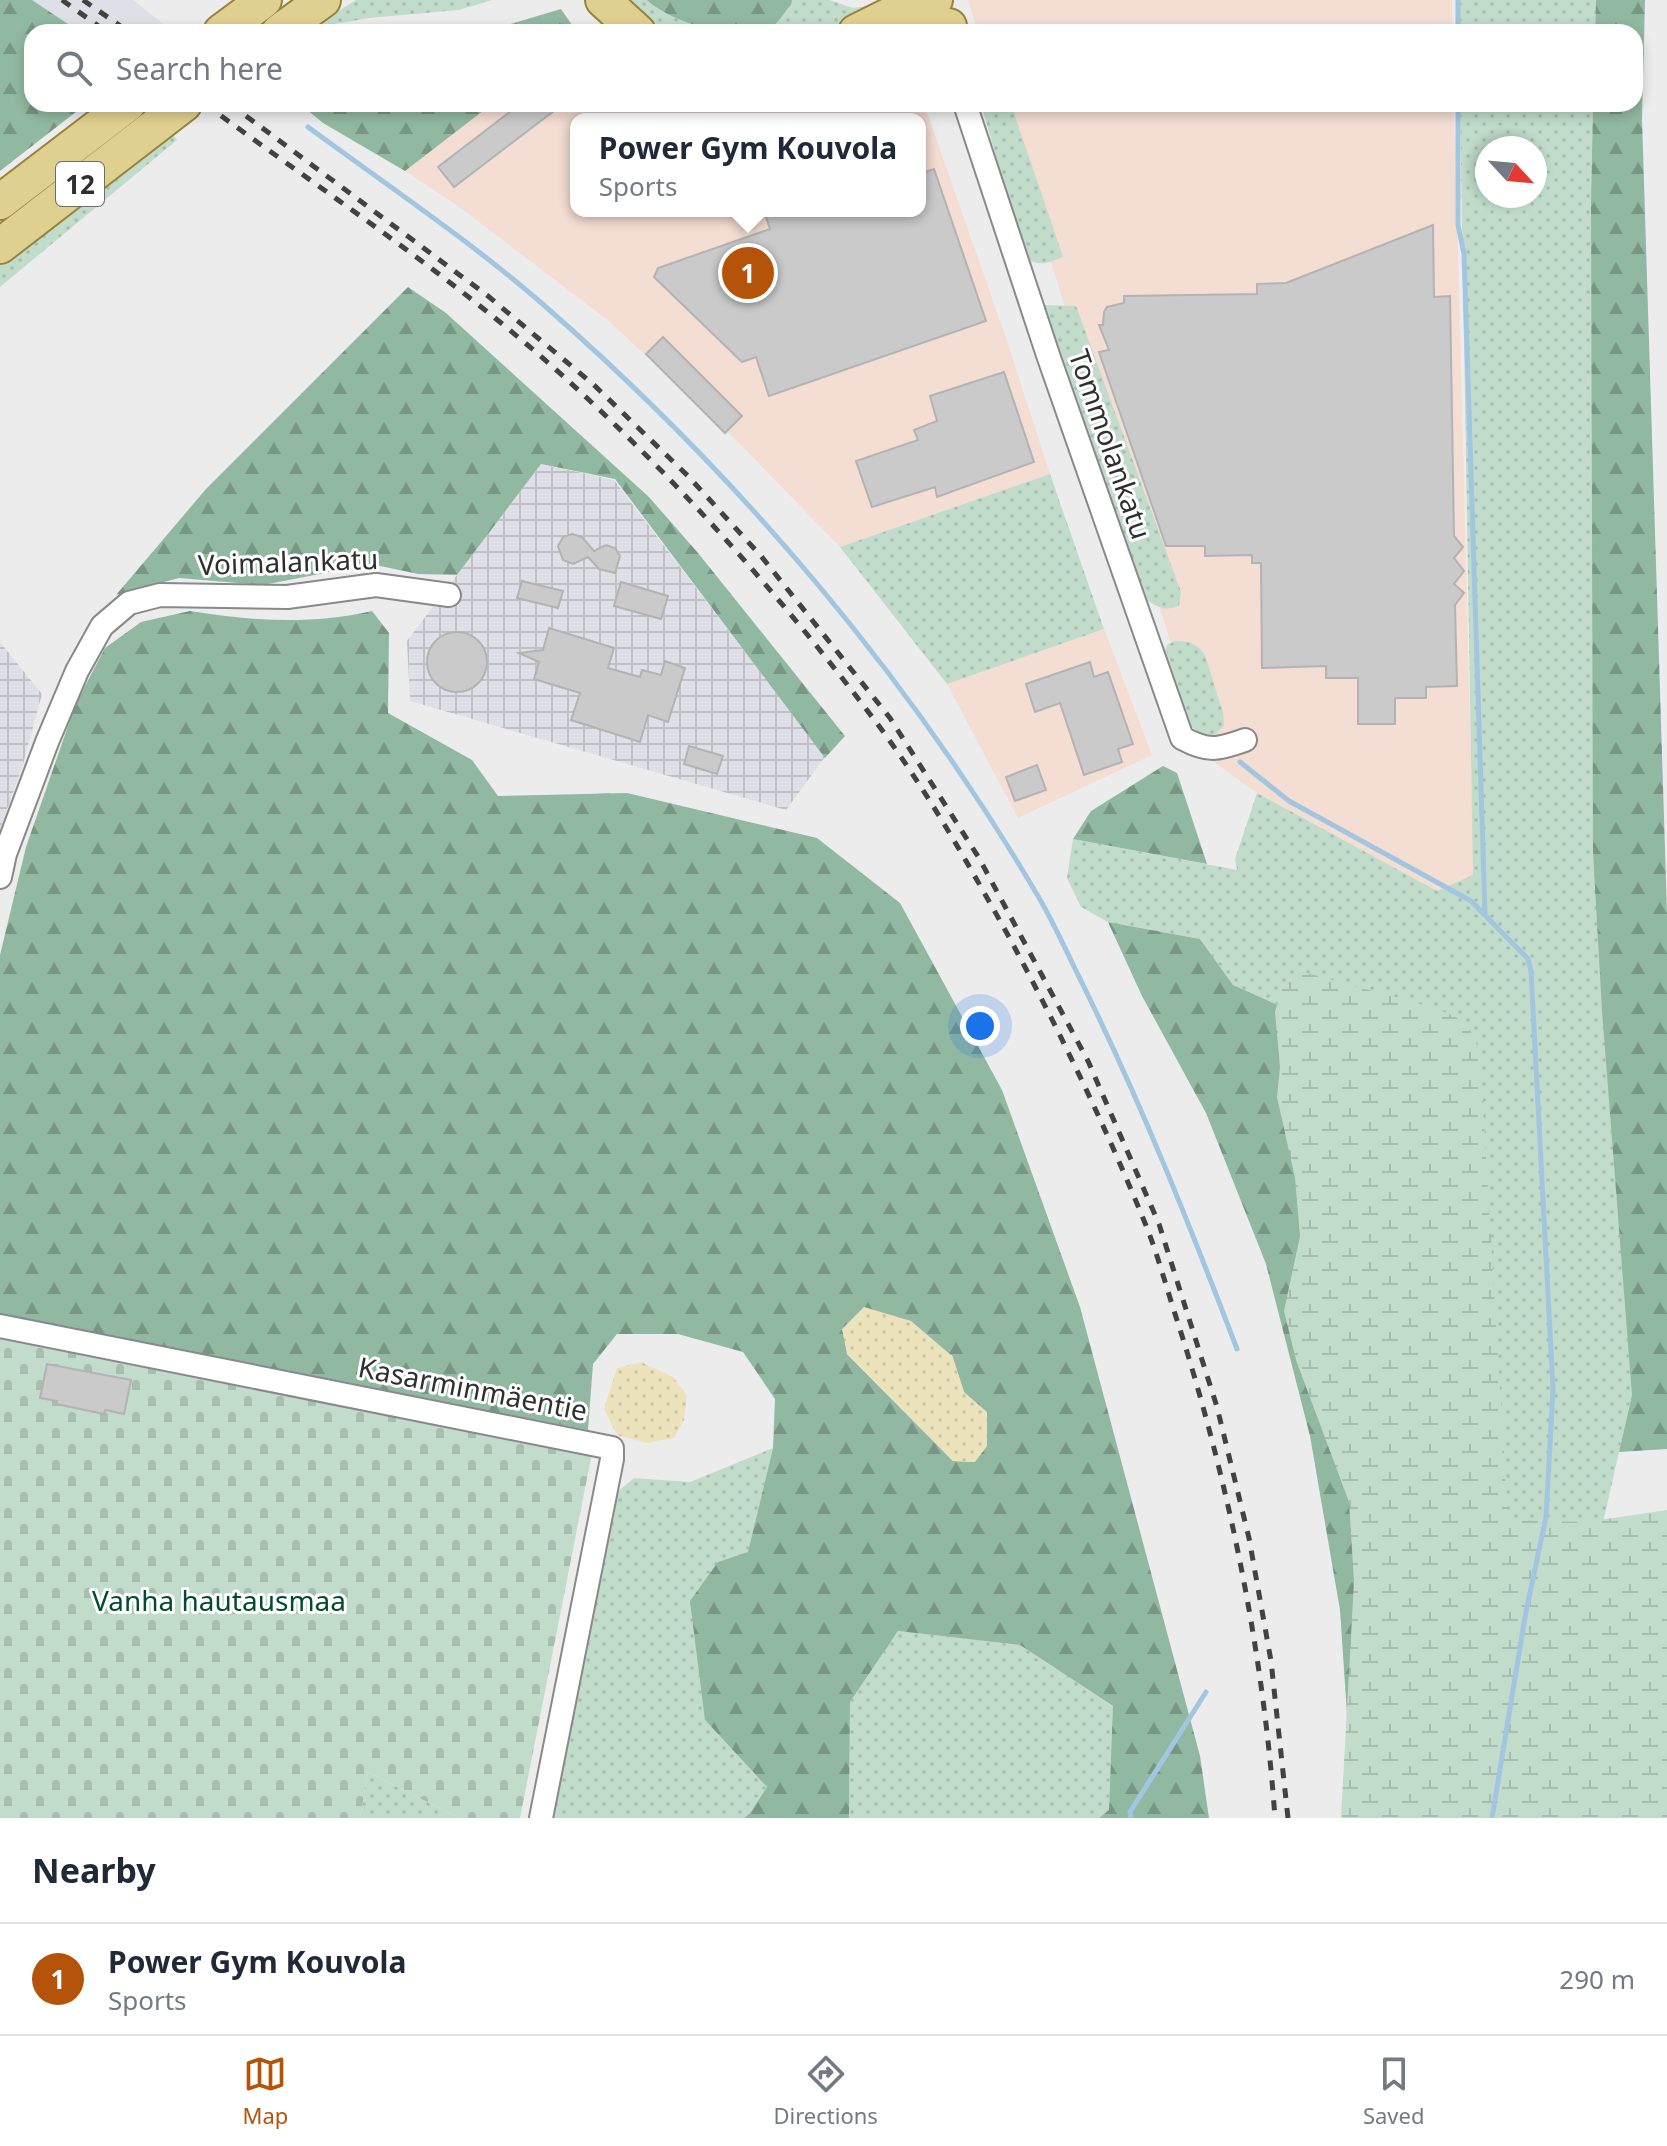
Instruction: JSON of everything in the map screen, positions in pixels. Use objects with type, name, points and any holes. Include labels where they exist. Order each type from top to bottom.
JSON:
[{"type":"main road","points":[[232,24],[264,0]]},
{"type":"main road","points":[[290,24],[323,0]]},
{"type":"main road","points":[[603,0],[629,24]]},
{"type":"main road","points":[[872,24],[896,12],[931,24]]},
{"type":"main road","name":"12","points":[[0,202],[118,112]]},
{"type":"main road","name":"12","points":[[0,246],[172,113]]},
{"type":"street","name":"Tommolankatu","points":[[968,112],[1048,355],[1182,738],[1198,747],[1213,750],[1245,740]]},
{"type":"street","name":"Voimalankatu","points":[[0,877],[5,854],[77,671],[102,626],[129,603],[160,595],[287,597],[376,585],[449,595]]},
{"type":"street","name":"Kasarminmäentie","points":[[0,1326],[612,1448],[541,1818]]},
{"type":"shaded area","points":[[32,0],[133,0],[164,24],[68,24]]},
{"type":"shaded area","points":[[968,0],[1452,0],[1452,24],[976,24]]},
{"type":"shaded area","points":[[482,112],[927,112],[1050,474],[840,547],[739,443],[609,321],[458,206],[405,171]]},
{"type":"shaded area","points":[[1004,112],[1454,112],[1474,875],[1437,891],[1257,793],[1207,757]]},
{"type":"shaded area","points":[[541,464],[614,480],[825,757],[786,810],[410,701],[407,641]]},
{"type":"shaded area","points":[[1104,629],[1152,755],[1018,818],[947,684]]},
{"type":"shaded area","points":[[0,642],[42,694],[22,768],[0,829]]},
{"type":"green space","points":[[0,0],[32,0],[68,24],[24,24],[24,112],[76,112],[0,171]]},
{"type":"green space","points":[[356,0],[492,0],[459,10],[318,24]]},
{"type":"green space","points":[[625,0],[829,0],[853,8],[882,4],[838,24],[656,24]]},
{"type":"green space","points":[[647,0],[792,0],[775,24],[692,24]]},
{"type":"green space","points":[[1460,0],[1596,0],[1595,24],[1459,24]]},
{"type":"green space","points":[[1596,0],[1645,0],[1643,79],[1643,24],[1595,24]]},
{"type":"green space","points":[[561,9],[571,24],[511,24]]},
{"type":"green space","points":[[310,112],[482,112],[405,171]]},
{"type":"green space","points":[[983,112],[1014,112],[1063,257],[1044,263],[1025,258]]},
{"type":"green space","points":[[1460,112],[1593,112],[1591,202],[1632,1395],[1536,1818],[1288,1009],[1233,985],[1200,939],[1108,922],[1081,907],[1067,878],[1073,839],[1237,870],[1235,859],[1257,793],[1437,891],[1473,875]]},
{"type":"green space","points":[[1593,112],[1642,112],[1667,913],[1667,1449],[1619,1452],[1632,1395],[1602,1011],[1593,851]]},
{"type":"green space","points":[[171,132],[177,140],[0,287],[0,263]]},
{"type":"green space","points":[[408,287],[446,313],[649,497],[845,736],[825,758],[615,479],[541,464],[457,575],[418,574],[371,564],[263,585],[179,578],[116,595],[206,489]]},
{"type":"green space","points":[[1044,305],[1076,306],[1181,592],[1179,606],[1162,608],[1146,599]]},
{"type":"green space","points":[[1050,474],[1104,629],[947,684],[840,547]]},
{"type":"green space","points":[[190,611],[304,620],[372,611],[389,633],[388,713],[472,760],[498,796],[627,793],[817,838],[900,903],[1002,1090],[1080,1307],[1200,1756],[1209,1818],[1099,1818],[1109,1810],[1113,1706],[1020,1645],[898,1631],[850,1702],[849,1818],[744,1818],[767,1787],[705,1720],[690,1601],[718,1562],[748,1552],[773,1448],[775,1399],[743,1352],[678,1334],[617,1334],[593,1364],[588,1430],[0,1318],[0,955],[26,847],[76,703],[105,648],[141,622]],"holes":[[[847,1354],[952,1355],[964,1392],[975,1462],[953,1461]]]},
{"type":"green space","points":[[1175,641],[1192,644],[1205,655],[1224,725],[1209,737],[1187,723],[1165,651],[1167,645]]},
{"type":"green space","points":[[1163,766],[1177,773],[1207,864],[1073,839],[1091,811]]},
{"type":"green space","points":[[1108,922],[1200,939],[1233,985],[1287,1009],[1492,1551],[1354,1818],[1340,1610],[1310,1436],[1266,1264],[1206,1113],[1142,996]]},
{"type":"green space","points":[[1307,973],[1438,1009],[1464,1021],[1475,1038],[1480,1058],[1508,1520],[1586,1522],[1667,1510],[1667,1818],[1341,1818],[1354,1581],[1349,1502],[1296,1360],[1284,1311],[1300,1236],[1295,1178],[1277,1097],[1280,1067],[1275,1012],[1282,987],[1291,976]]},
{"type":"green space","name":"Vanha hautausmaa","points":[[0,1334],[592,1453],[520,1818],[459,1818],[368,1772],[360,1818],[0,1818]]},
{"type":"green space","points":[[773,1448],[748,1553],[718,1562],[705,1720],[767,1787],[744,1818],[551,1818],[615,1494],[634,1478],[690,1482]]},
{"type":"green space","points":[[898,1631],[1020,1645],[1114,1707],[1109,1810],[1099,1818],[849,1818],[850,1702]]},
{"type":"green space","points":[[368,1772],[459,1818],[360,1818]]},
{"type":"sand","points":[[864,1307],[911,1321],[952,1356],[964,1392],[987,1412],[987,1446],[975,1462],[953,1461],[847,1354],[842,1329]]},
{"type":"sand","points":[[641,1362],[673,1377],[687,1395],[684,1420],[674,1438],[647,1443],[617,1435],[604,1409],[617,1368]]},
{"type":"building","points":[[510,112],[552,112],[454,187],[438,167]]},
{"type":"building","points":[[934,169],[986,321],[769,396],[756,357],[742,362],[654,277],[658,268],[770,229],[766,217],[926,217],[926,172]]},
{"type":"building","points":[[1433,225],[1434,297],[1450,296],[1454,536],[1463,547],[1454,558],[1464,571],[1454,584],[1464,593],[1455,605],[1457,686],[1426,687],[1426,698],[1395,698],[1395,724],[1358,724],[1358,678],[1326,678],[1326,666],[1262,668],[1261,563],[1252,563],[1252,555],[1205,556],[1205,546],[1166,546],[1099,352],[1109,350],[1099,325],[1103,325],[1107,307],[1124,303],[1124,296],[1257,294],[1257,284],[1286,283]]},
{"type":"building","points":[[663,337],[742,416],[725,433],[646,354]]},
{"type":"building","points":[[1004,372],[1034,462],[937,497],[935,487],[872,507],[856,461],[918,440],[914,430],[937,421],[930,396]]},
{"type":"building","points":[[572,534],[582,537],[594,551],[606,545],[615,548],[620,556],[615,573],[599,569],[588,557],[573,564],[563,560],[558,546],[563,537]]},
{"type":"building","points":[[522,581],[563,591],[558,608],[517,598]]},
{"type":"building","points":[[621,582],[668,596],[661,619],[614,606]]},
{"type":"building","points":[[549,628],[614,648],[608,668],[640,677],[642,670],[661,675],[665,661],[685,668],[668,722],[648,715],[640,742],[571,720],[580,693],[534,679],[539,662],[519,653],[543,650]]},
{"type":"building","points":[[457,632],[468,634],[478,641],[485,651],[485,673],[478,683],[468,690],[457,692],[446,690],[436,683],[429,673],[427,662],[429,651],[436,641],[446,634]]},
{"type":"building","points":[[1090,662],[1094,677],[1108,672],[1133,744],[1118,749],[1122,762],[1084,775],[1060,703],[1035,712],[1026,684]]},
{"type":"building","points":[[689,746],[723,756],[717,774],[684,764]]},
{"type":"building","points":[[1037,765],[1046,790],[1015,801],[1006,777]]},
{"type":"building","points":[[47,1364],[131,1380],[124,1414],[105,1410],[104,1414],[40,1398]]},
{"type":"waterway","points":[[1458,0],[1458,24]]},
{"type":"waterway","points":[[1458,112],[1458,225],[1464,254],[1485,913]]},
{"type":"waterway","points":[[308,127],[489,260],[617,372],[752,509],[876,657],[987,814],[1050,918],[1146,1121],[1237,1349]]},
{"type":"waterway","points":[[1240,762],[1289,801],[1471,901],[1528,959],[1531,971],[1553,1389],[1546,1517],[1525,1617],[1492,1818]]},
{"type":"waterway","points":[[1131,1818],[1130,1812],[1206,1692]]},
{"type":"railway","points":[[62,0],[96,24]]},
{"type":"railway","points":[[83,0],[118,24]]},
{"type":"railway","points":[[216,112],[498,320],[628,437],[703,515],[809,637],[876,722],[930,800],[1046,1007],[1114,1150],[1154,1247],[1196,1383],[1228,1506],[1262,1692],[1275,1818]]},
{"type":"railway","points":[[241,112],[488,296],[594,385],[688,476],[761,556],[890,718],[979,858],[1088,1061],[1159,1224],[1217,1407],[1249,1538],[1271,1661],[1288,1818]]},
{"type":"place","name":"Power Gym Kouvola","points":[[748,273]]}]
